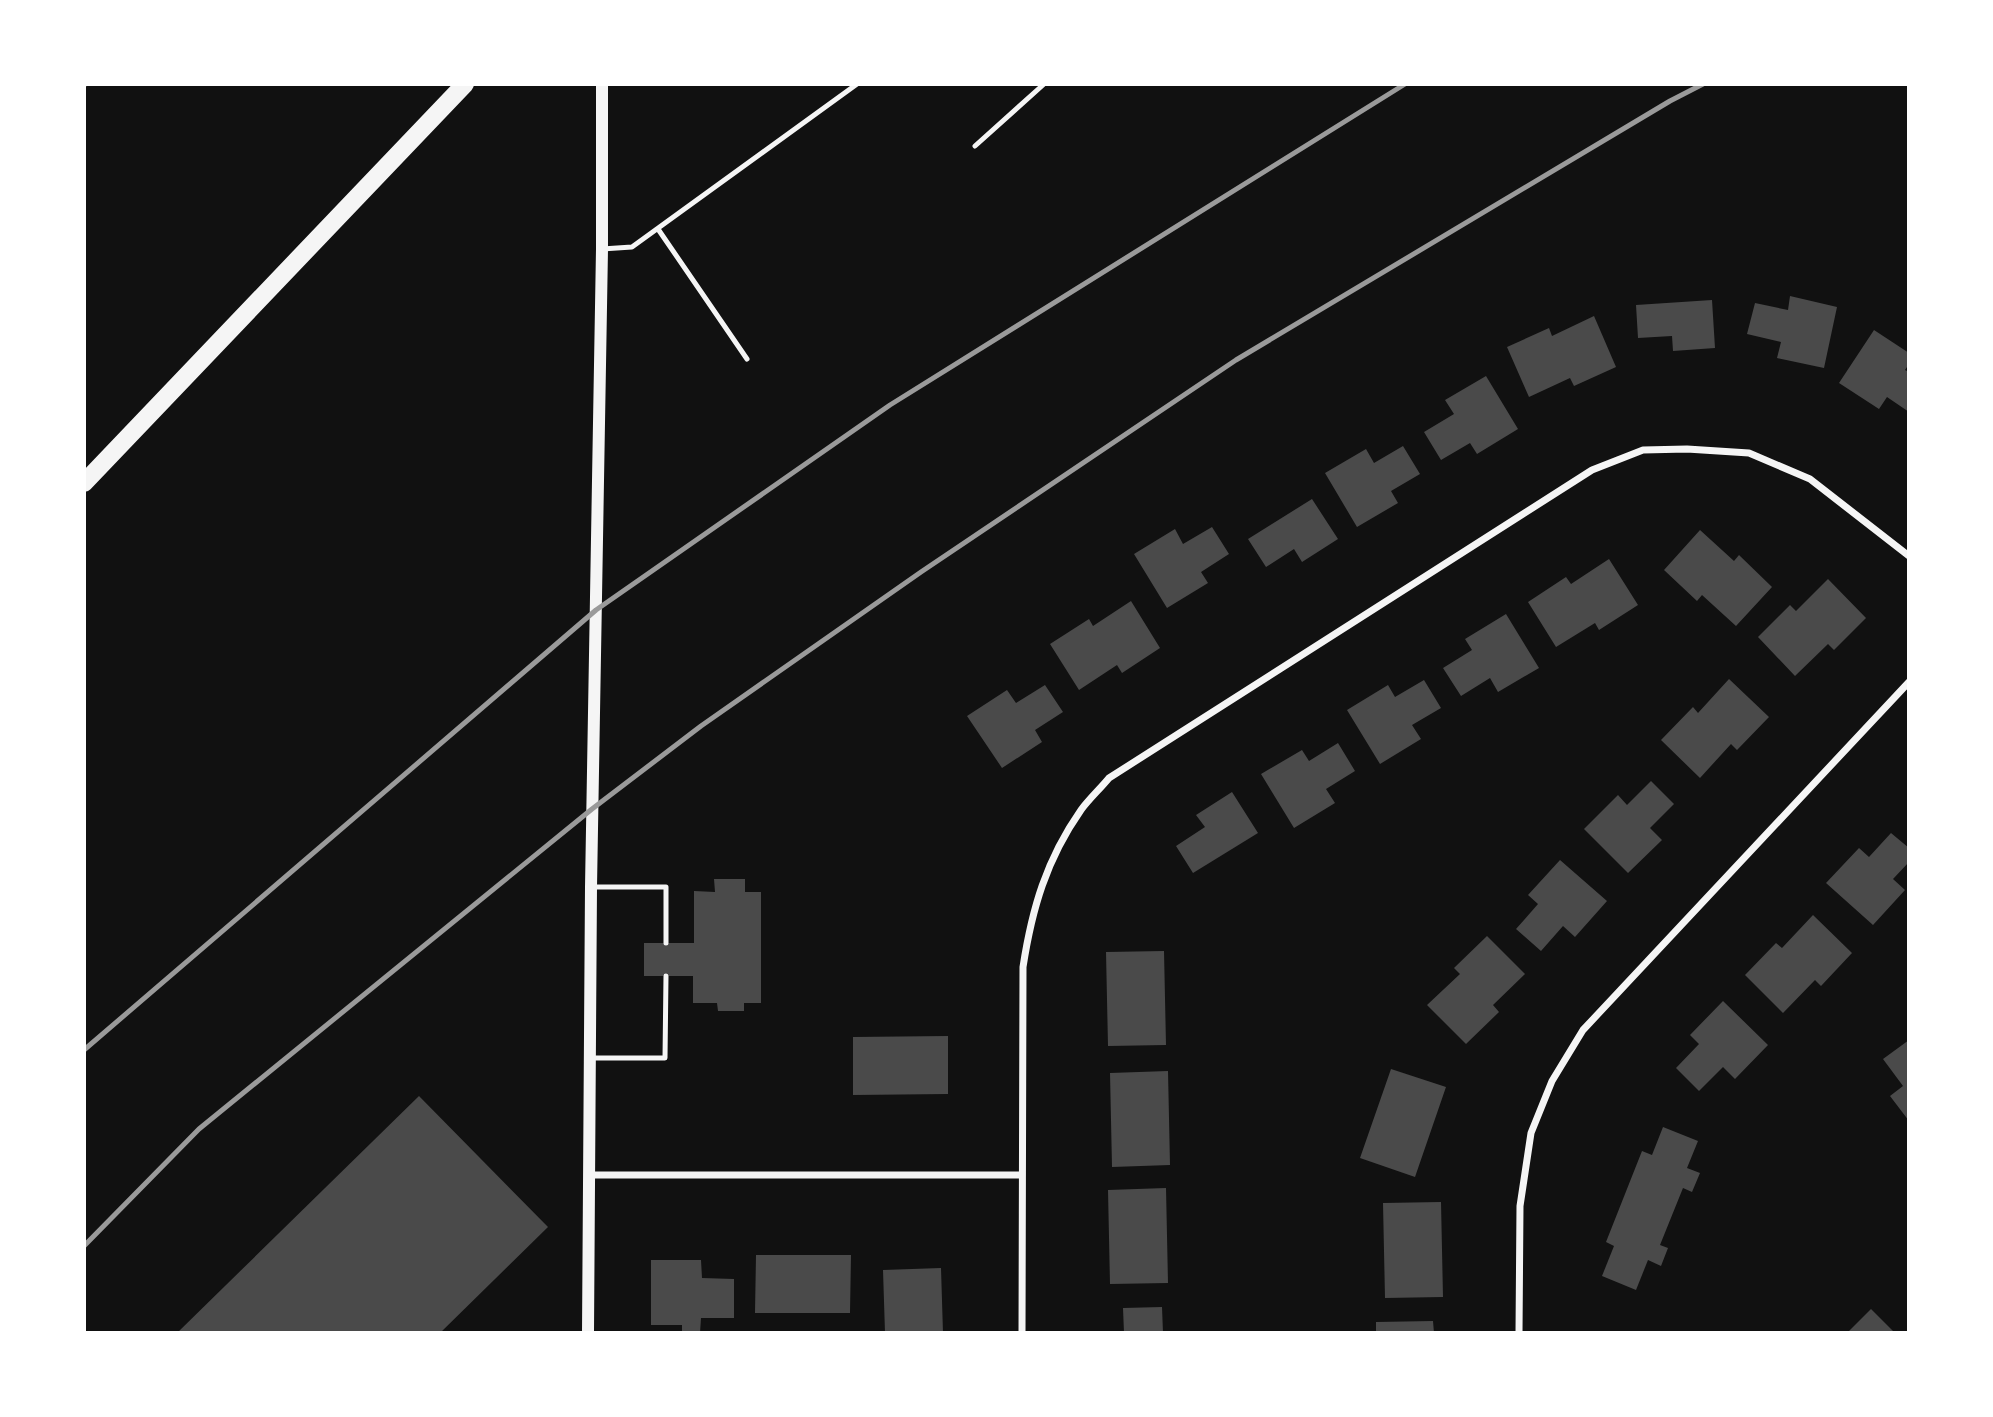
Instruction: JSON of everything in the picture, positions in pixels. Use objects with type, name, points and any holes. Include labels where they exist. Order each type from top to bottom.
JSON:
[{"type":"main road","points":[[84,483],[465,84]]},
{"type":"street","points":[[588,1333],[602,84]]},
{"type":"street","points":[[1022,1333],[1023,967],[1031,915],[1048,869],[1081,810],[1110,778],[1592,470],[1643,450],[1687,449],[1749,453],[1810,479],[1909,556]]},
{"type":"street","points":[[1519,1333],[1520,1206],[1531,1133],[1552,1082],[1583,1030],[1909,681]]},
{"type":"street","points":[[589,1175],[1022,1175]]},
{"type":"lane","points":[[602,249],[632,247],[857,84]]},
{"type":"lane","points":[[975,146],[1044,84]]},
{"type":"lane","points":[[657,229],[747,359]]},
{"type":"lane","points":[[591,887],[666,887],[666,943]]},
{"type":"lane","points":[[590,1058],[665,1058],[666,976]]},
{"type":"building","points":[[1790,296],[1837,307],[1824,368],[1777,358],[1781,342],[1747,334],[1755,303],[1788,310]]},
{"type":"building","points":[[1712,300],[1715,348],[1673,351],[1672,336],[1638,338],[1636,305]]},
{"type":"building","points":[[1594,316],[1616,367],[1574,386],[1570,378],[1529,397],[1507,347],[1549,328],[1552,336]]},
{"type":"building","points":[[1874,330],[1909,353],[1909,364],[1905,370],[1909,372],[1909,412],[1887,397],[1879,409],[1839,383]]},
{"type":"building","points":[[1486,376],[1518,429],[1477,454],[1470,443],[1441,460],[1424,432],[1454,414],[1445,400]]},
{"type":"building","points":[[1403,446],[1420,474],[1391,491],[1398,503],[1357,527],[1325,473],[1366,449],[1374,463]]},
{"type":"building","points":[[1312,499],[1338,539],[1302,562],[1294,549],[1266,567],[1248,539]]},
{"type":"building","points":[[1212,527],[1229,554],[1201,572],[1208,583],[1167,608],[1134,554],[1175,529],[1183,544]]},
{"type":"building","points":[[1700,530],[1734,561],[1739,555],[1772,587],[1736,626],[1702,595],[1697,601],[1664,570]]},
{"type":"building","points":[[1609,559],[1638,605],[1599,630],[1595,623],[1556,647],[1528,602],[1566,577],[1571,584]]},
{"type":"building","points":[[1828,579],[1866,618],[1834,650],[1828,644],[1795,676],[1758,637],[1790,605],[1796,611]]},
{"type":"building","points":[[1131,601],[1160,648],[1122,673],[1117,665],[1079,690],[1050,644],[1089,619],[1093,626]]},
{"type":"building","points":[[1506,614],[1539,668],[1498,692],[1490,678],[1461,696],[1443,668],[1472,650],[1465,639]]},
{"type":"building","points":[[1729,679],[1769,717],[1737,750],[1731,744],[1700,778],[1661,740],[1693,707],[1698,713]]},
{"type":"building","points":[[1424,680],[1441,708],[1412,725],[1421,739],[1380,764],[1347,710],[1388,685],[1395,697]]},
{"type":"building","points":[[1045,685],[1063,712],[1035,730],[1042,742],[1002,768],[967,716],[1007,690],[1016,703]]},
{"type":"building","points":[[1338,743],[1355,771],[1326,789],[1335,803],[1294,828],[1261,774],[1302,750],[1309,761]]},
{"type":"building","points":[[1651,781],[1674,804],[1650,828],[1662,840],[1628,873],[1584,829],[1618,795],[1627,805]]},
{"type":"building","points":[[1232,792],[1258,833],[1193,873],[1176,846],[1205,827],[1196,815]]},
{"type":"building","points":[[1891,833],[1909,848],[1909,862],[1893,879],[1905,890],[1873,925],[1826,883],[1859,848],[1869,857]]},
{"type":"building","points":[[1560,860],[1607,901],[1575,937],[1563,926],[1541,951],[1516,929],[1538,904],[1528,895]]},
{"type":"building","points":[[714,879],[745,879],[745,892],[761,892],[761,1003],[744,1003],[744,1011],[718,1011],[717,1003],[693,1003],[693,976],[644,976],[644,943],[694,943],[694,891],[715,892]]},
{"type":"building","points":[[1813,915],[1852,953],[1821,986],[1815,980],[1783,1013],[1745,975],[1776,943],[1782,948]]},
{"type":"building","points":[[1487,936],[1525,974],[1493,1005],[1499,1012],[1466,1044],[1427,1005],[1460,974],[1454,968]]},
{"type":"building","points":[[1164,951],[1166,1045],[1108,1046],[1106,952]]},
{"type":"building","points":[[1723,1001],[1768,1045],[1735,1079],[1723,1067],[1699,1091],[1676,1068],[1699,1044],[1690,1035]]},
{"type":"building","points":[[948,1036],[948,1094],[853,1095],[853,1037]]},
{"type":"building","points":[[1909,1040],[1909,1121],[1890,1096],[1903,1086],[1883,1059]]},
{"type":"building","points":[[1391,1069],[1446,1087],[1415,1177],[1360,1158]]},
{"type":"building","points":[[1168,1071],[1170,1165],[1112,1167],[1110,1073]]},
{"type":"building","points":[[419,1096],[548,1227],[440,1333],[177,1333]]},
{"type":"building","points":[[1663,1127],[1698,1141],[1687,1168],[1700,1173],[1692,1192],[1683,1188],[1660,1245],[1668,1248],[1661,1266],[1648,1260],[1636,1290],[1602,1276],[1614,1246],[1606,1242],[1642,1151],[1652,1155]]},
{"type":"building","points":[[1166,1188],[1168,1283],[1110,1284],[1108,1190]]},
{"type":"building","points":[[1441,1202],[1443,1297],[1385,1298],[1383,1203]]},
{"type":"building","points":[[756,1255],[851,1255],[850,1313],[755,1313]]},
{"type":"building","points":[[651,1260],[701,1260],[702,1278],[734,1279],[734,1318],[701,1318],[700,1333],[682,1332],[682,1325],[651,1325]]},
{"type":"building","points":[[941,1268],[943,1333],[885,1333],[883,1270]]},
{"type":"building","points":[[1162,1307],[1163,1333],[1124,1333],[1123,1308]]},
{"type":"building","points":[[1871,1309],[1895,1333],[1847,1333]]},
{"type":"building","points":[[1433,1321],[1434,1333],[1376,1333],[1376,1322]]},
{"type":"railway","points":[[84,1050],[596,610],[890,405],[1405,84]]},
{"type":"railway","points":[[84,1246],[199,1129],[592,809],[701,726],[921,572],[1236,360],[1670,101],[1703,84]]}]
